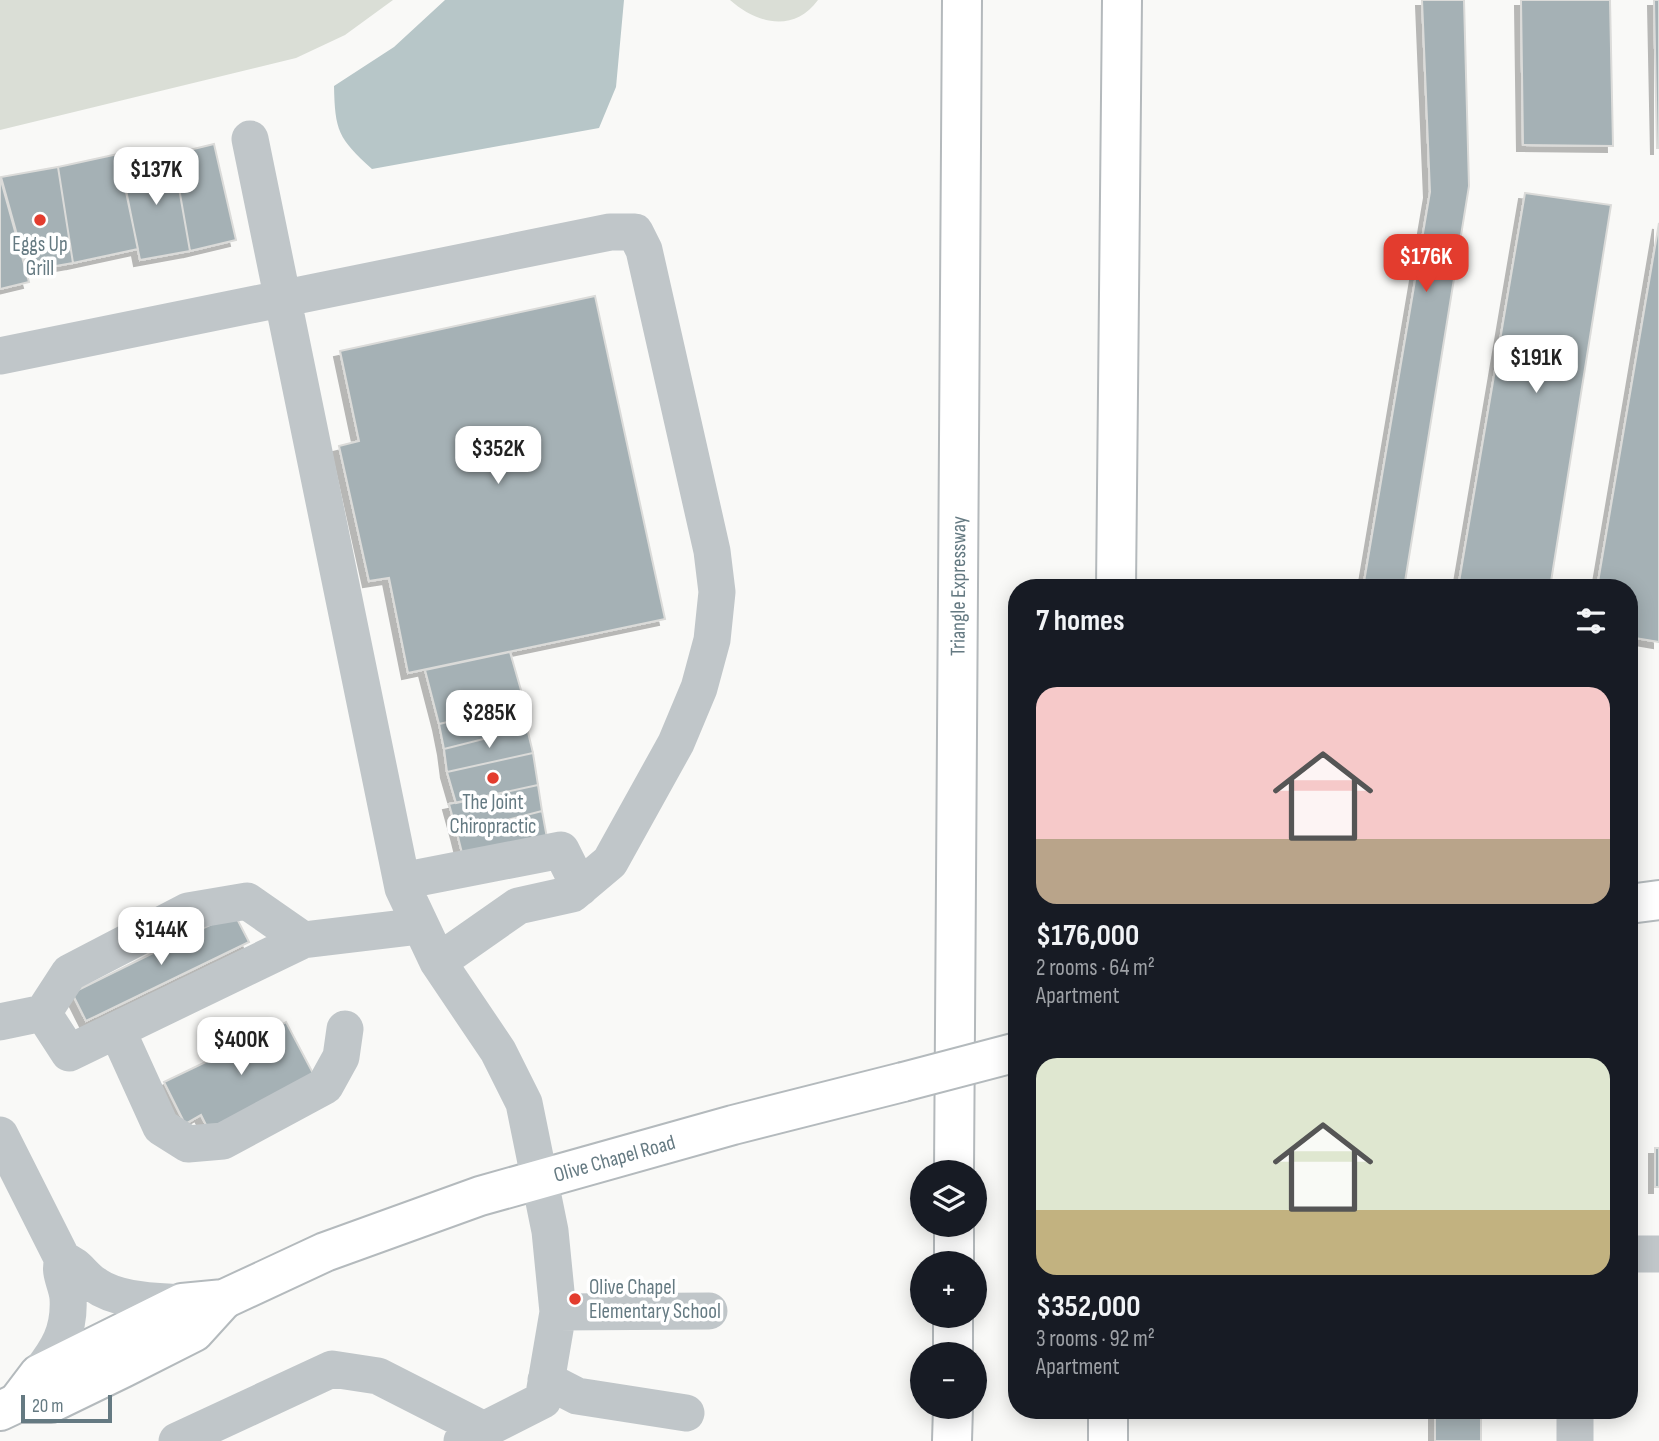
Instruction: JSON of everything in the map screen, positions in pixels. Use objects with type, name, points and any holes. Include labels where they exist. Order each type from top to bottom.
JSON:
[{"type":"main road","name":"Triangle Expressway","points":[[954,1160],[962,0]]},
{"type":"main road","points":[[1116,579],[1122,0]]},
{"type":"main road","points":[[1638,903],[1659,900]]},
{"type":"main road","name":"Olive Chapel Road","points":[[19,1396],[182,1303],[224,1299],[325,1252],[467,1200],[540,1178],[1008,1054]]},
{"type":"main road","name":"Olive Chapel Road","points":[[19,1396],[51,1403],[194,1332],[224,1299]]},
{"type":"main road","points":[[952,1441],[953,1419]]},
{"type":"main road","points":[[1108,1419],[1108,1441]]},
{"type":"street","points":[[177,1441],[332,1369],[379,1376],[473,1435],[542,1400],[558,1312],[550,1231],[524,1103],[512,1074],[438,962],[402,881],[250,139]]},
{"type":"street","points":[[0,356],[610,232],[635,232],[644,250],[712,551],[717,592],[712,640],[699,688],[676,743],[610,862],[572,894],[518,906],[438,962]]},
{"type":"street","points":[[402,881],[561,850],[580,888]]},
{"type":"street","points":[[0,1022],[43,1013],[69,973],[188,911],[247,901],[303,940]]},
{"type":"street","points":[[43,1013],[69,1054],[303,940],[420,926]]},
{"type":"street","points":[[117,1030],[161,1126],[188,1144],[223,1141],[325,1086],[341,1057],[345,1029]]},
{"type":"street","points":[[0,1135],[63,1260],[76,1265],[95,1285],[105,1290],[138,1299],[182,1303]]},
{"type":"street","points":[[1638,1254],[1659,1254]]},
{"type":"street","points":[[19,1396],[60,1348],[64,1336],[68,1298],[60,1269],[63,1260]]},
{"type":"street","points":[[558,1312],[709,1311]]},
{"type":"street","points":[[546,1380],[577,1396],[686,1413]]},
{"type":"street","points":[[1575,1419],[1575,1441]]},
{"type":"shaded area","points":[[0,0],[393,0],[345,35],[296,58],[0,130]]},
{"type":"shaded area","points":[[445,0],[624,0],[616,87],[599,128],[372,169],[345,141],[341,133],[337,124],[334,86],[394,47]]},
{"type":"shaded area","points":[[730,0],[818,0],[798,17],[775,21],[752,15]]},
{"type":"building","points":[[1422,0],[1464,0],[1469,186],[1405,579],[1365,579],[1430,192]]},
{"type":"building","points":[[1521,0],[1610,0],[1613,146],[1523,145]]},
{"type":"building","points":[[1654,0],[1659,0],[1659,148],[1657,148]]},
{"type":"building","points":[[214,144],[236,240],[190,251],[173,154]]},
{"type":"building","points":[[118,154],[138,249],[73,263],[58,167]]},
{"type":"building","points":[[173,154],[190,251],[140,260],[121,165]]},
{"type":"building","name":"Eggs Up Grill","points":[[58,167],[73,263],[27,271],[1,177]]},
{"type":"building","points":[[0,177],[29,282],[0,289]]},
{"type":"building","points":[[1525,193],[1611,205],[1551,579],[1460,579]]},
{"type":"building","points":[[1659,223],[1659,642],[1638,638],[1638,579],[1599,579]]},
{"type":"building","points":[[595,296],[665,619],[408,673],[389,578],[369,581],[339,446],[359,441],[340,351]]},
{"type":"building","points":[[510,652],[525,704],[439,724],[425,670]]},
{"type":"building","points":[[525,704],[527,728],[444,749],[439,724]]},
{"type":"building","points":[[527,728],[533,753],[447,772],[444,749]]},
{"type":"building","name":"The Joint Chiropractic","points":[[533,753],[538,785],[456,803],[447,772]]},
{"type":"building","points":[[538,785],[542,811],[457,833],[449,804]]},
{"type":"building","points":[[542,811],[547,838],[463,857],[457,833]]},
{"type":"building","points":[[234,913],[249,942],[86,1021],[72,993]]},
{"type":"building","points":[[259,1019],[266,1033],[286,1022],[315,1077],[210,1133],[201,1115],[185,1124],[164,1082],[239,1046],[232,1032]]},
{"type":"building","points":[[1655,1148],[1659,1148],[1659,1187],[1655,1187]]},
{"type":"building","points":[[1435,1419],[1481,1419],[1481,1441],[1435,1441]]},
{"type":"place","name":"Eggs Up Grill","points":[[40,220]]},
{"type":"place","name":"The Joint Chiropractic","points":[[493,778]]},
{"type":"place","name":"Olive Chapel Elementary School","points":[[575,1299]]}]
